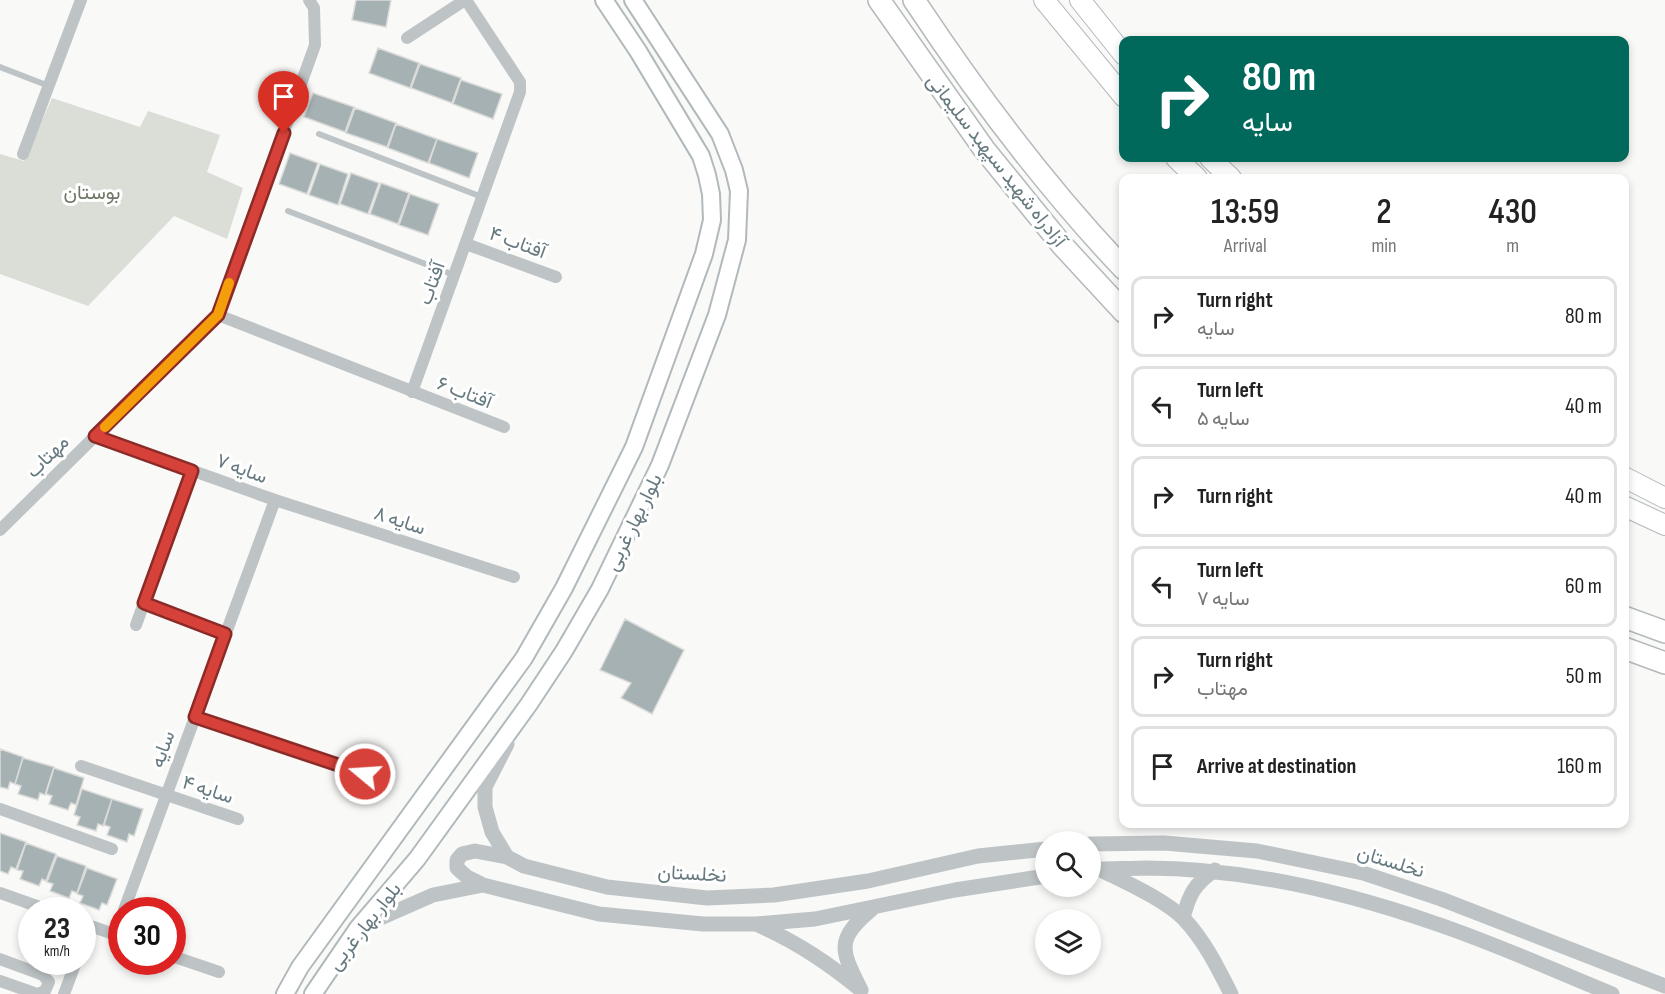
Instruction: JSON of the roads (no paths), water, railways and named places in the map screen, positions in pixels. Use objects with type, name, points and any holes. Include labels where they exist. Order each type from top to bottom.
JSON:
[{"type":"highway","name":"آزادراه شهید سپهبد سلیمانی","points":[[879,0],[984,149],[1062,245],[1119,307]]},
{"type":"highway","name":"آزادراه شهید سپهبد سلیمانی","points":[[914,0],[1006,131],[1083,226],[1119,264]]},
{"type":"highway","points":[[1044,0],[1119,90]]},
{"type":"highway","points":[[1080,0],[1119,49]]},
{"type":"highway","points":[[1180,162],[1193,174]]},
{"type":"highway","points":[[1214,162],[1227,174]]},
{"type":"highway","points":[[1629,480],[1665,498]]},
{"type":"highway","points":[[1629,508],[1665,525]]},
{"type":"highway","points":[[1629,619],[1665,632]]},
{"type":"highway","points":[[1629,650],[1665,663]]},
{"type":"main road","name":"بلوار بهار غربی","points":[[285,994],[300,967],[524,658],[564,588],[633,447],[704,254],[712,220],[711,194],[701,156],[604,0]]},
{"type":"main road","name":"بلوار بهار غربی","points":[[313,994],[358,928],[417,860],[529,704],[600,589],[660,465],[717,315],[737,240],[739,190],[729,153],[720,134],[633,0]]},
{"type":"street","points":[[23,154],[81,0]]},
{"type":"street","name":"مهتاب","points":[[0,530],[218,315],[315,45],[314,8],[309,0]]},
{"type":"street","points":[[407,38],[465,0]]},
{"type":"street","name":"آفتاب","points":[[412,392],[520,92],[520,82],[465,0]]},
{"type":"street","name":"آفتاب ۴","points":[[466,244],[556,277]]},
{"type":"street","points":[[218,315],[412,392]]},
{"type":"street","name":"آفتاب ۶","points":[[412,392],[504,427]]},
{"type":"street","name":"سایه ۷","points":[[95,436],[275,500]]},
{"type":"street","points":[[136,625],[192,471]]},
{"type":"street","name":"سایه ۸","points":[[275,500],[514,577]]},
{"type":"street","name":"سایه","points":[[129,897],[275,500]]},
{"type":"street","points":[[144,603],[225,634]]},
{"type":"street","points":[[507,857],[492,832],[485,807],[484,787],[529,704]]},
{"type":"street","points":[[195,717],[365,774]]},
{"type":"street","name":"سایه ۴","points":[[81,766],[238,819]]},
{"type":"street","points":[[0,809],[112,849]]},
{"type":"street","name":"نخلستان","points":[[1101,844],[1164,843],[1257,851],[1363,873],[1441,899],[1665,986]]},
{"type":"street","name":"نخلستان","points":[[483,885],[456,868],[457,860],[462,854],[475,851],[507,857],[524,866],[607,887],[707,898],[774,895],[868,881],[978,856],[1035,850]]},
{"type":"street","points":[[1101,869],[1215,870],[1255,876],[1358,899],[1436,923],[1612,994]]},
{"type":"street","points":[[1183,918],[1188,898],[1200,880],[1215,870]]},
{"type":"street","points":[[1101,872],[1137,888],[1183,918],[1214,959],[1231,994]]},
{"type":"street","points":[[358,928],[433,895],[483,885],[599,914],[703,924],[756,924],[815,919],[956,890],[1035,878]]},
{"type":"street","points":[[0,893],[18,899]]},
{"type":"street","points":[[863,992],[846,960],[845,942],[854,925],[873,908]]},
{"type":"street","points":[[756,924],[827,962],[863,992]]},
{"type":"street","points":[[0,959],[43,975],[49,982],[45,991],[37,994],[0,981]]},
{"type":"street","points":[[186,961],[219,972]]},
{"type":"street","points":[[64,994],[71,975]]},
{"type":"lane","points":[[0,67],[49,86]]},
{"type":"lane","points":[[319,134],[483,197]]},
{"type":"lane","points":[[288,211],[455,275]]},
{"type":"park label","name":"بوستان","points":[[92,192]]}]
